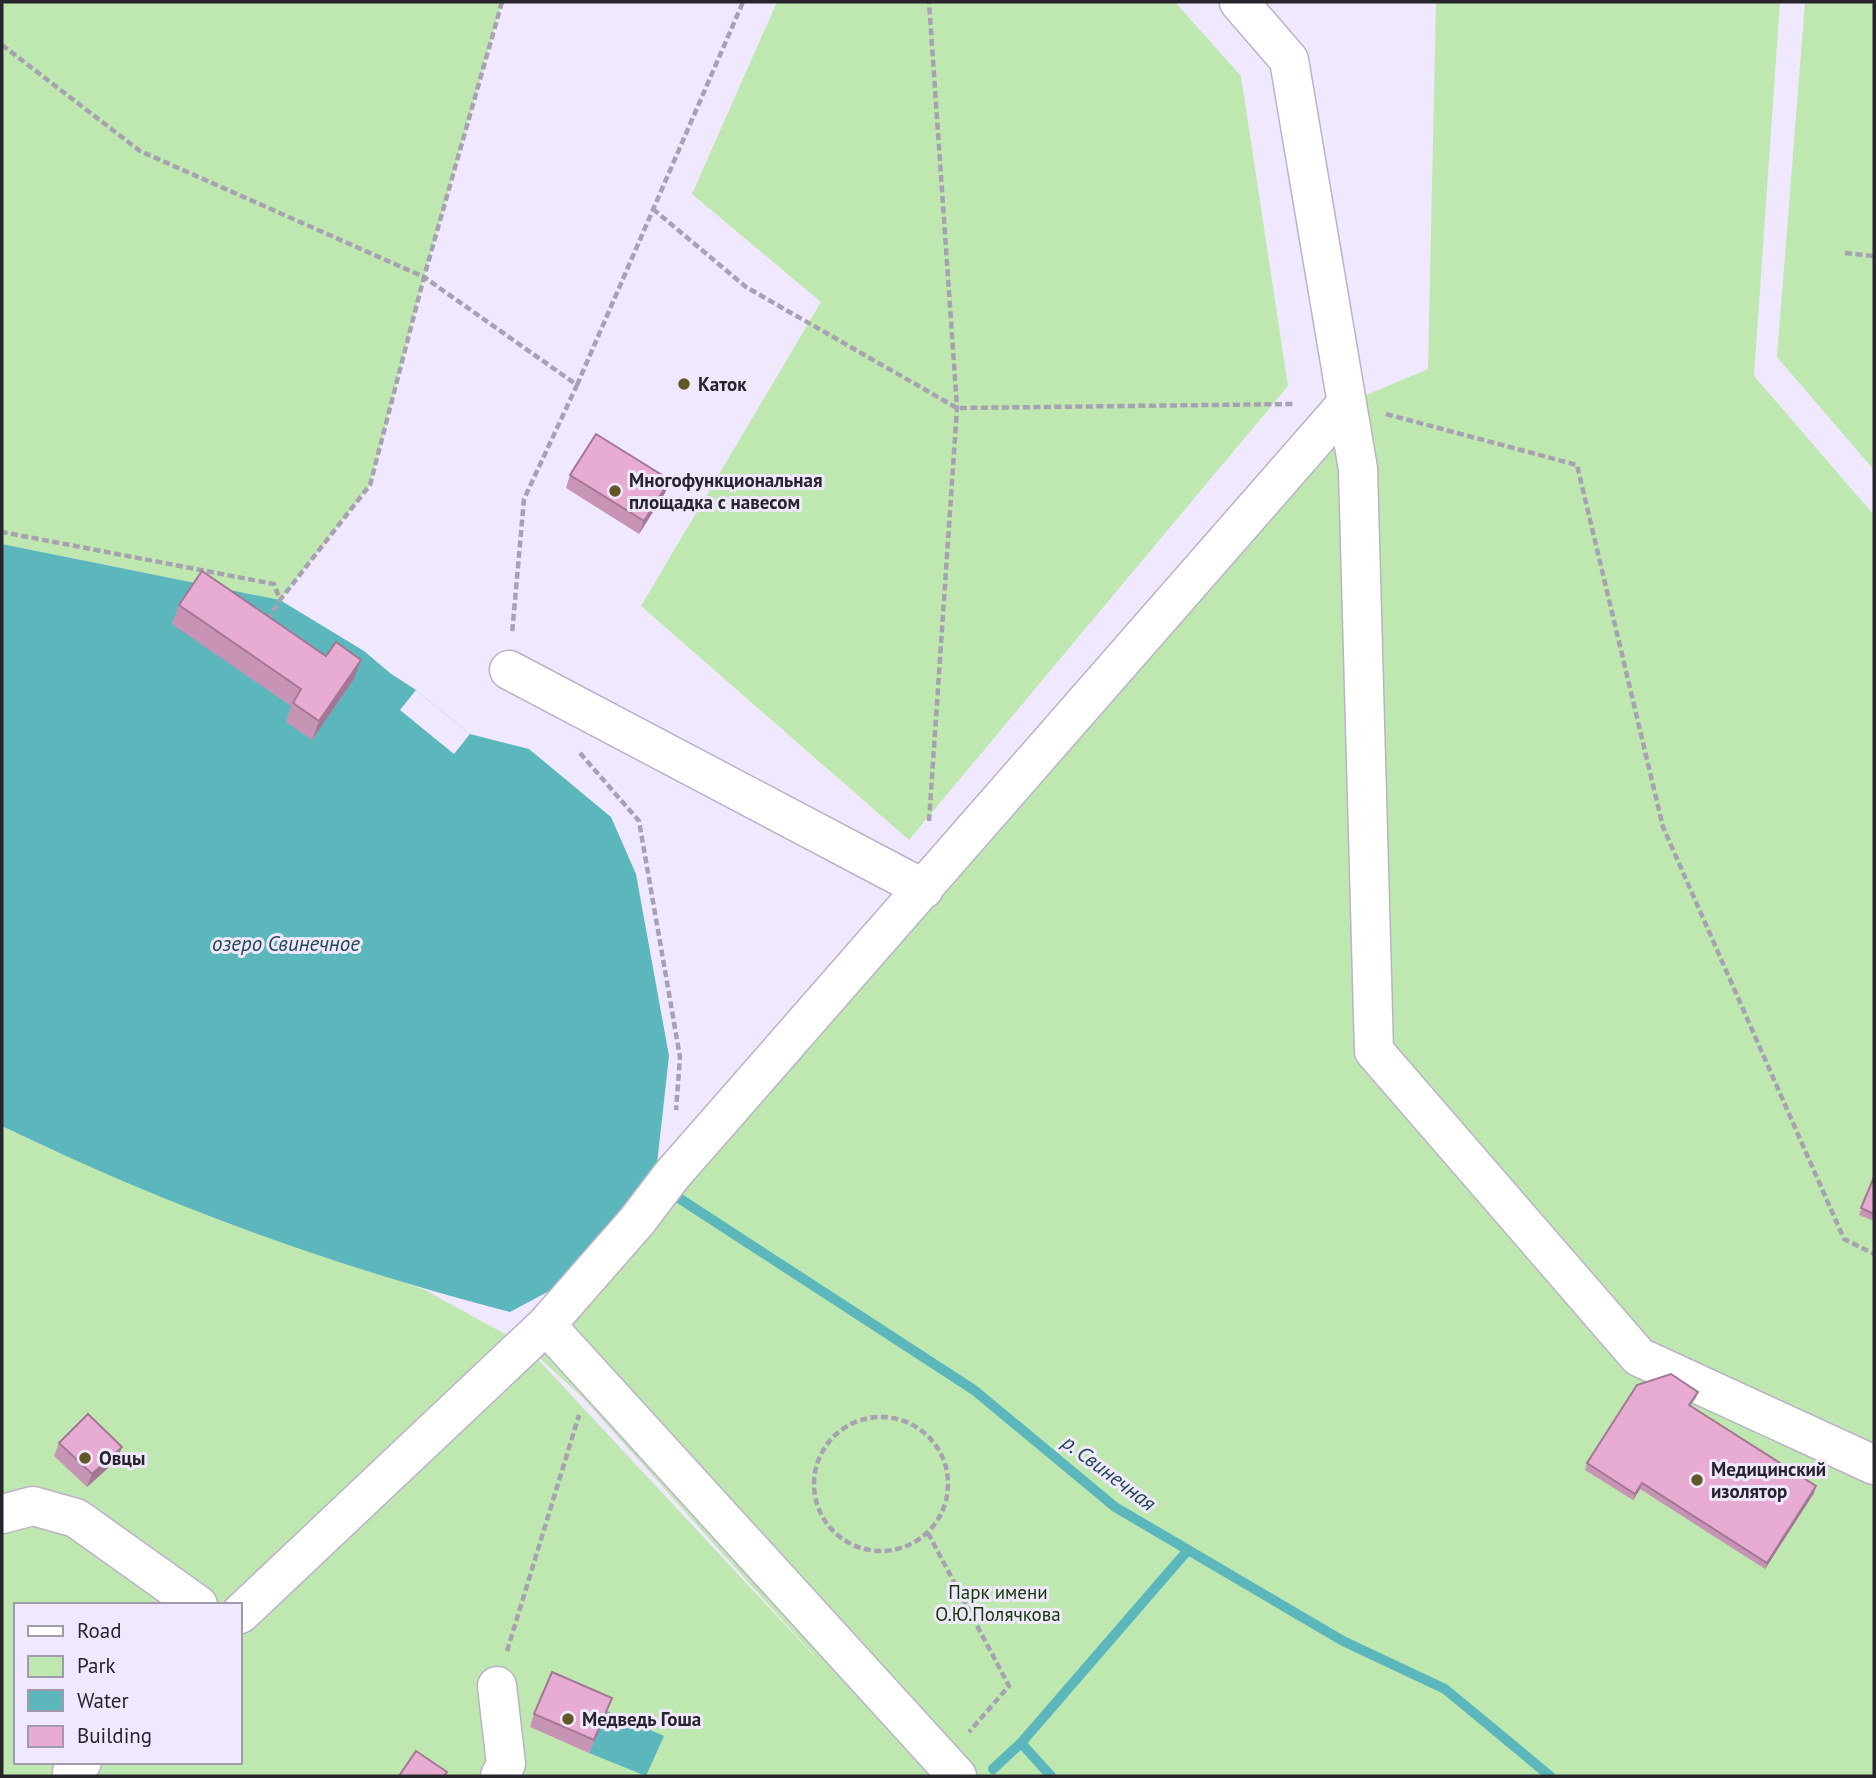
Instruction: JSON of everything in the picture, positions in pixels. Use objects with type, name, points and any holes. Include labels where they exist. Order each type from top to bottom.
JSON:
[{"type":"lane","points":[[1239,2],[1289,60],[1358,469],[1374,1051],[1639,1357],[1874,1465]]},
{"type":"lane","points":[[242,1612],[547,1325],[637,1221],[672,1175],[1347,403]]},
{"type":"lane","points":[[509,670],[924,889]]},
{"type":"lane","points":[[547,1325],[950,1769]]},
{"type":"lane","points":[[2,1514],[33,1506],[76,1518],[195,1603]]},
{"type":"lane","points":[[496,1686],[506,1764],[500,1776]]},
{"type":"path","points":[[266,622],[280,600],[370,485],[424,277],[502,2]]},
{"type":"path","points":[[509,670],[524,499],[577,385],[743,2]]},
{"type":"path","points":[[924,889],[957,408],[929,2]]},
{"type":"path","points":[[2,45],[140,151],[424,277],[577,385]]},
{"type":"path","points":[[653,209],[746,287],[957,408],[1347,403],[1577,465],[1663,827],[1844,1239],[1874,1254]]},
{"type":"path","points":[[1845,253],[1874,256]]},
{"type":"path","points":[[2,532],[274,584],[280,600]]},
{"type":"path","points":[[578,750],[639,821],[680,1057],[672,1175]]},
{"type":"path","points":[[496,1686],[591,1374]]},
{"type":"path","points":[[884,1416],[906,1421],[925,1433],[939,1450],[948,1482],[948,1493],[941,1515],[928,1533],[909,1545],[888,1551],[866,1550],[844,1542],[828,1527],[817,1507],[813,1485],[816,1463],[826,1443],[842,1428],[862,1418],[884,1416]]},
{"type":"path","points":[[928,1533],[1009,1686],[950,1769]]},
{"type":"green space","points":[[2,2],[502,2],[424,277],[370,485],[280,600],[2,544]]},
{"type":"green space","points":[[777,2],[1175,2],[1241,76],[1288,386],[909,840],[641,606],[821,302],[692,194]]},
{"type":"green space","name":"Парк имени О.Ю.Полячкова","points":[[1436,2],[1780,2],[1754,376],[1874,515],[1874,1776],[2,1776],[2,1126],[52,1150],[224,1222],[423,1289],[525,1345],[1347,403],[1428,369]],"holes":[[[533,1354],[583,1398],[828,1671]]]},
{"type":"green space","points":[[1805,2],[1874,2],[1874,470],[1777,357]]},
{"type":"water","name":"озеро Свинечное","points":[[2,544],[280,600],[364,651],[470,734],[529,749],[611,817],[636,874],[669,1056],[655,1182],[566,1282],[510,1312],[380,1275],[251,1232],[125,1182],[2,1126]]},
{"type":"water","points":[[607,1711],[664,1736],[646,1776],[589,1753]]},
{"type":"pier","points":[[416,690],[470,734],[454,754],[400,710]]},
{"type":"building","name":"Многофункциональная площадка с навесом","points":[[596,434],[670,480],[644,521],[570,475]]},
{"type":"building","points":[[202,571],[326,656],[336,642],[361,660],[319,721],[293,703],[301,689],[179,605]]},
{"type":"building","points":[[1874,1177],[1874,1214],[1861,1208]]},
{"type":"building","name":"Медицинский изолятор","points":[[1671,1374],[1698,1392],[1689,1405],[1816,1486],[1767,1563],[1642,1483],[1635,1494],[1587,1463],[1637,1385]]},
{"type":"building","points":[[88,1414],[122,1447],[92,1474],[59,1443]]},
{"type":"building","name":"Медведь Гоша","points":[[552,1672],[612,1698],[594,1740],[534,1714]]},
{"type":"building","points":[[416,1751],[447,1772],[444,1776],[399,1776]]},
{"type":"waterway","name":"р. Свинечная","points":[[668,1191],[974,1390],[1115,1507],[1343,1641],[1445,1689],[1550,1776]]},
{"type":"waterway","points":[[993,1769],[1021,1743],[1188,1550]]},
{"type":"waterway","name":"р. Свинечная","points":[[1021,1743],[1051,1776]]},
{"type":"place","name":"Каток","points":[[684,384]]},
{"type":"place","name":"Многофункциональная площадка с навесом","points":[[615,491]]},
{"type":"place","name":"Овцы","points":[[85,1458]]},
{"type":"place","name":"Медицинский изолятор","points":[[1697,1480]]},
{"type":"place","name":"Медведь Гоша","points":[[568,1719]]}]
